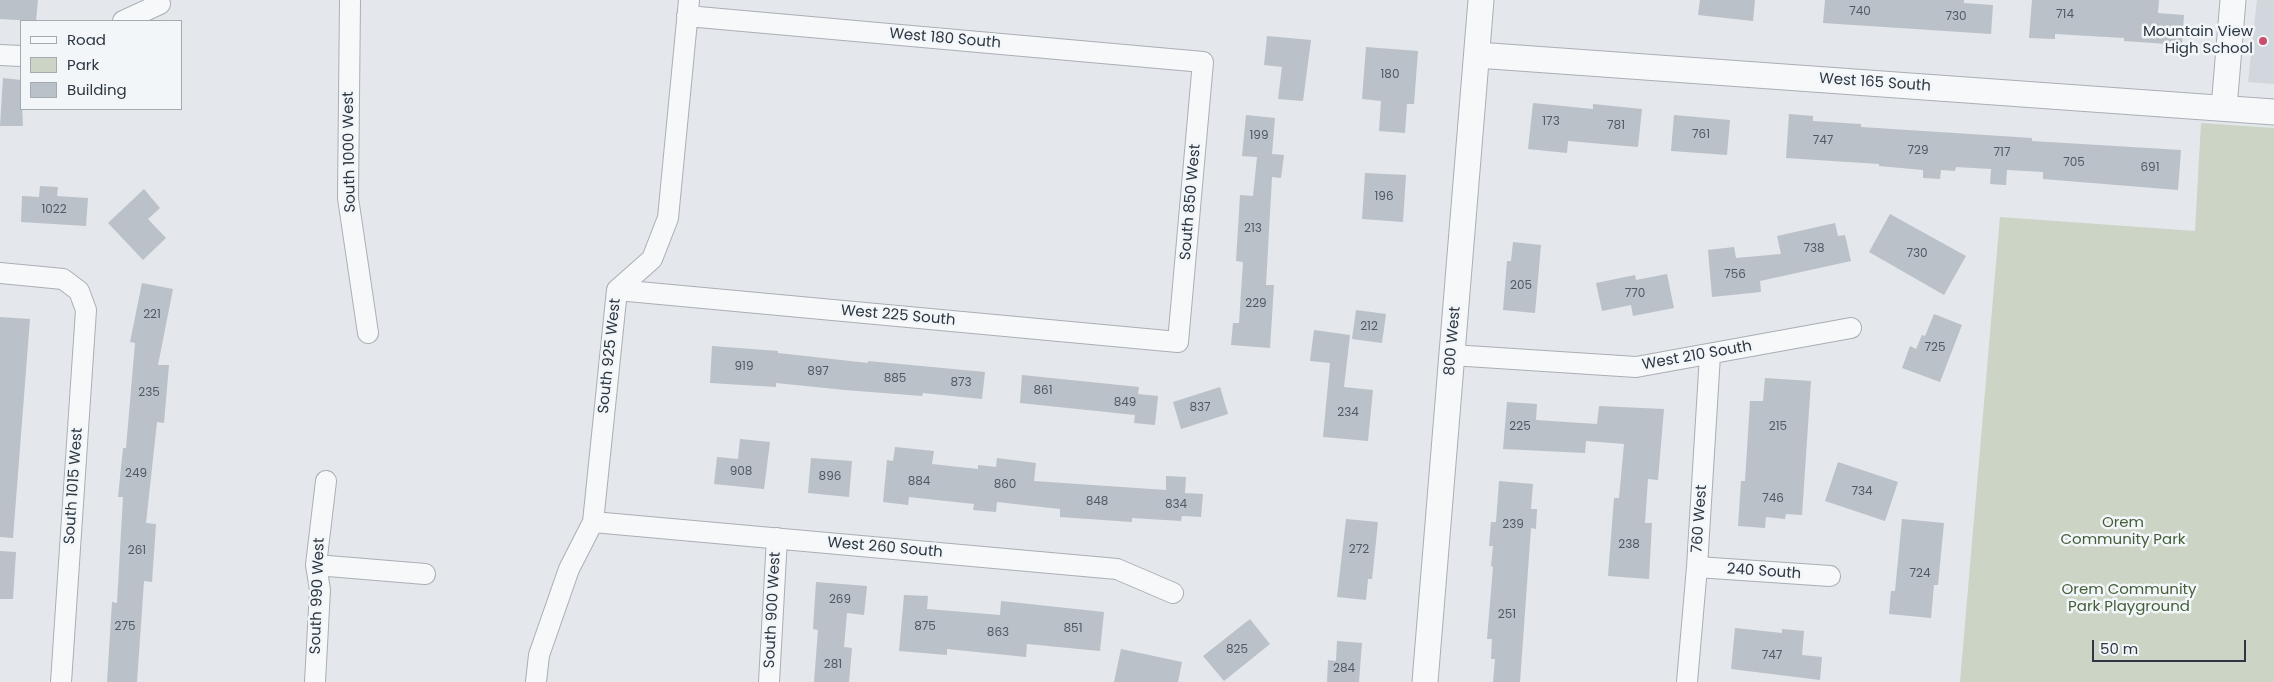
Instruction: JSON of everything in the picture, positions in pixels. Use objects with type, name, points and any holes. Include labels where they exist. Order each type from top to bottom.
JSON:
[{"type":"street","points":[[125,20],[160,4],[159,0]]},
{"type":"street","name":"South 1000 West","points":[[350,0],[348,198],[368,333]]},
{"type":"street","name":"800 West","points":[[1425,682],[1481,0]]},
{"type":"street","points":[[2224,108],[2233,0]]},
{"type":"street","name":"West 180 South","points":[[688,8],[1203,62]]},
{"type":"street","name":"South 925 West","points":[[593,522],[617,290],[652,259],[668,218],[688,8]]},
{"type":"street","points":[[0,55],[20,56]]},
{"type":"street","name":"West 165 South","points":[[1477,55],[2274,112]]},
{"type":"street","name":"South 850 West","points":[[1178,342],[1203,62]]},
{"type":"street","name":"South 1015 West","points":[[0,273],[63,279],[79,291],[86,310],[60,682]]},
{"type":"street","name":"West 225 South","points":[[617,290],[1178,342]]},
{"type":"street","name":"West 210 South","points":[[1452,355],[1636,367],[1851,328]]},
{"type":"street","name":"760 West","points":[[1687,682],[1697,567],[1710,355]]},
{"type":"street","name":"South 990 West","points":[[315,682],[320,590],[316,565],[326,481]]},
{"type":"street","points":[[536,682],[539,655],[569,569],[593,522]]},
{"type":"street","name":"West 260 South","points":[[593,522],[1117,569],[1173,593]]},
{"type":"street","name":"South 900 West","points":[[769,682],[777,538]]},
{"type":"street","points":[[316,565],[425,574]]},
{"type":"street","name":"240 South","points":[[1697,567],[1830,576]]},
{"type":"shaded area","name":"Mountain View High School","points":[[2257,0],[2274,0],[2274,84],[2248,82]]},
{"type":"green space","name":"Orem Community Park","points":[[2201,123],[2274,128],[2274,682],[1960,682],[2000,217],[2195,231]]},
{"type":"building","points":[[0,0],[38,0],[36,20],[0,19]]},
{"type":"building","points":[[1700,0],[1755,0],[1753,21],[1698,15]]},
{"type":"building","points":[[1825,0],[1964,0],[1964,3],[1993,5],[1991,34],[1823,23]]},
{"type":"building","points":[[2032,0],[2159,0],[2158,13],[2184,15],[2182,45],[2124,41],[2124,38],[2055,34],[2055,39],[2029,38]]},
{"type":"building","points":[[1267,36],[1311,40],[1303,101],[1278,99],[1282,67],[1264,65]]},
{"type":"building","points":[[1366,47],[1418,51],[1414,104],[1407,104],[1405,133],[1379,131],[1381,101],[1362,99]]},
{"type":"building","points":[[3,78],[20,80],[20,110],[22,110],[23,126],[0,126]]},
{"type":"building","points":[[1533,103],[1593,109],[1593,104],[1642,109],[1638,147],[1568,141],[1567,153],[1528,149]]},
{"type":"building","points":[[1789,114],[1813,116],[1813,121],[1861,124],[1861,127],[2032,138],[2032,141],[2181,150],[2178,190],[2043,179],[2043,172],[2007,170],[2006,185],[1990,184],[1991,169],[1956,167],[1955,171],[1941,170],[1940,179],[1923,178],[1923,170],[1879,166],[1879,164],[1786,158]]},
{"type":"building","points":[[1246,115],[1275,118],[1272,154],[1284,155],[1281,178],[1272,177],[1266,285],[1274,285],[1270,348],[1231,345],[1233,323],[1239,323],[1243,262],[1236,261],[1240,195],[1253,196],[1257,157],[1242,156]]},
{"type":"building","points":[[1674,115],[1730,120],[1727,155],[1671,151]]},
{"type":"building","points":[[1365,173],[1406,175],[1403,222],[1362,219]]},
{"type":"building","points":[[40,186],[58,187],[57,196],[88,198],[86,226],[21,222],[22,196],[39,197]]},
{"type":"building","points":[[144,189],[160,208],[148,219],[166,238],[143,260],[108,223]]},
{"type":"building","points":[[1890,214],[1966,256],[1944,295],[1869,252]]},
{"type":"building","points":[[1835,223],[1838,236],[1845,235],[1851,261],[1760,281],[1761,292],[1712,297],[1708,250],[1734,247],[1736,258],[1781,254],[1777,236]]},
{"type":"building","points":[[1513,242],[1541,245],[1535,313],[1503,310],[1507,261],[1511,261]]},
{"type":"building","points":[[1667,274],[1674,308],[1633,316],[1631,305],[1602,311],[1596,283],[1635,275],[1636,280]]},
{"type":"building","points":[[142,283],[173,289],[158,365],[169,365],[164,423],[157,422],[146,523],[156,524],[152,582],[144,581],[137,682],[107,682],[112,602],[117,603],[123,497],[118,497],[123,448],[126,448],[135,343],[130,342]]},
{"type":"building","points":[[1356,310],[1386,314],[1382,343],[1352,339]]},
{"type":"building","points":[[1934,314],[1962,325],[1940,382],[1902,368],[1910,346],[1916,349],[1922,335],[1925,336]]},
{"type":"building","points":[[0,317],[30,319],[13,538],[0,537]]},
{"type":"building","points":[[1314,330],[1350,335],[1344,387],[1373,390],[1368,441],[1323,437],[1330,363],[1310,361]]},
{"type":"building","points":[[712,346],[778,351],[778,353],[868,363],[868,361],[985,372],[982,399],[923,393],[922,396],[776,383],[776,387],[710,383]]},
{"type":"building","points":[[1022,375],[1139,387],[1138,394],[1158,396],[1155,425],[1134,423],[1135,415],[1020,403]]},
{"type":"building","points":[[1765,378],[1811,381],[1802,515],[1786,514],[1785,519],[1766,517],[1765,528],[1738,526],[1741,481],[1745,481],[1750,401],[1763,401]]},
{"type":"building","points":[[1220,387],[1228,414],[1181,429],[1173,402]]},
{"type":"building","points":[[1507,402],[1537,404],[1536,420],[1597,424],[1599,406],[1664,409],[1658,480],[1648,479],[1645,523],[1652,523],[1649,579],[1608,576],[1614,498],[1619,498],[1624,444],[1586,441],[1585,453],[1503,449]]},
{"type":"building","points":[[740,439],[770,442],[764,489],[714,484],[717,457],[738,459]]},
{"type":"building","points":[[895,447],[934,451],[932,464],[978,469],[978,465],[996,467],[997,458],[1036,463],[1034,481],[1166,490],[1166,476],[1186,477],[1185,493],[1203,494],[1201,517],[1182,516],[1181,521],[1132,518],[1132,522],[1060,517],[1060,509],[997,502],[996,512],[973,510],[974,504],[909,497],[908,505],[883,502],[887,460],[893,461]]},
{"type":"building","points":[[811,458],[852,461],[849,497],[808,493]]},
{"type":"building","points":[[1838,462],[1898,482],[1885,521],[1825,501]]},
{"type":"building","points":[[1499,481],[1533,484],[1531,509],[1537,509],[1536,529],[1531,528],[1520,682],[1493,682],[1495,659],[1491,659],[1492,639],[1487,639],[1493,567],[1491,566],[1493,546],[1489,546],[1491,522],[1496,522]]},
{"type":"building","points":[[1346,519],[1378,522],[1372,579],[1368,579],[1366,600],[1337,597]]},
{"type":"building","points":[[1902,519],[1944,523],[1938,585],[1934,585],[1931,618],[1889,614],[1891,591],[1895,591]]},
{"type":"building","points":[[0,551],[16,552],[13,599],[0,599]]},
{"type":"building","points":[[816,582],[867,586],[864,615],[847,613],[844,647],[852,648],[849,682],[814,682],[818,630],[813,629]]},
{"type":"building","points":[[904,595],[928,596],[927,609],[1000,615],[1001,601],[1104,612],[1100,651],[1027,644],[1026,657],[947,649],[947,655],[899,651]]},
{"type":"building","points":[[1250,619],[1270,644],[1224,681],[1203,656]]},
{"type":"building","points":[[1735,628],[1782,633],[1782,629],[1804,631],[1802,655],[1822,657],[1820,680],[1731,669]]},
{"type":"building","points":[[1337,641],[1362,643],[1359,682],[1327,682],[1328,660],[1336,661]]},
{"type":"building","points":[[1121,649],[1182,662],[1178,682],[1114,682]]},
{"type":"place","name":"Mountain View High School","points":[[2263,41]]},
{"type":"park label","name":"Orem Community Park Playground","points":[[2129,598]]}]
